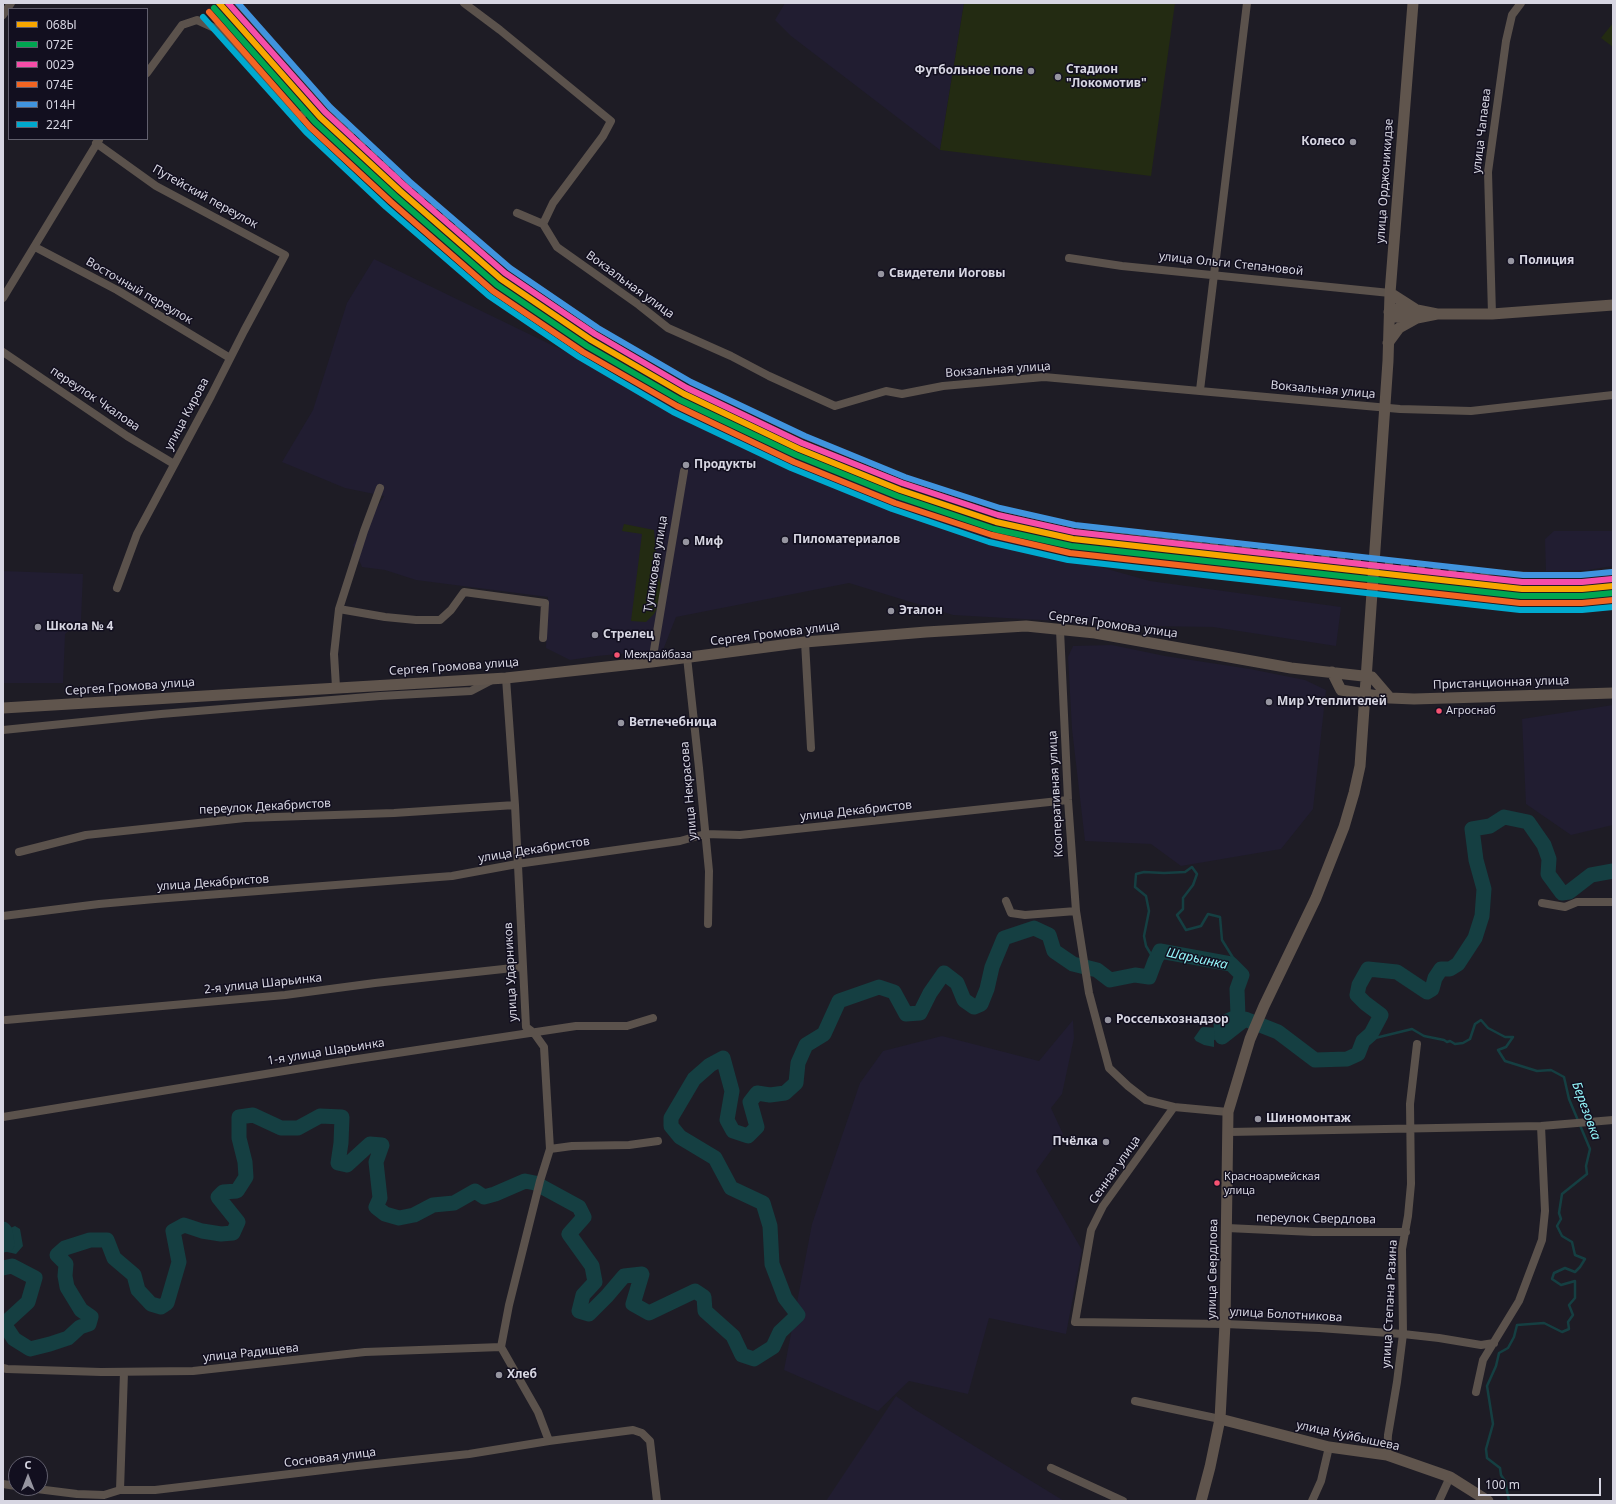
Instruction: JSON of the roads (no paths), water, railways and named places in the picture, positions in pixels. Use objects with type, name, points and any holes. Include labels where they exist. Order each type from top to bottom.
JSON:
[{"type":"street","points":[[464,3],[500,30],[611,121],[603,136],[553,203],[543,224],[517,214]]},
{"type":"street","points":[[1200,390],[1247,3]]},
{"type":"street","name":"улица Орджоникидзе","points":[[1362,741],[1388,361],[1390,294],[1413,3]]},
{"type":"street","name":"улица Чапаева","points":[[1492,314],[1488,172],[1506,41],[1512,15],[1521,3]]},
{"type":"street","points":[[148,72],[182,25],[197,20],[221,31],[289,108],[298,117],[303,114]]},
{"type":"street","points":[[3,298],[98,141]]},
{"type":"street","name":"Путейский переулок","points":[[98,141],[156,186],[285,255]]},
{"type":"street","name":"Вокзальная улица","points":[[543,224],[557,247],[639,305],[668,328],[731,356],[769,376],[835,406],[886,391],[902,394],[943,386],[1044,376],[1400,409],[1471,411],[1613,395]]},
{"type":"street","name":"Восточный переулок","points":[[35,247],[117,290],[230,358]]},
{"type":"street","name":"улица Кирова","points":[[117,588],[136,534],[285,255]]},
{"type":"street","name":"улица Ольги Степановой","points":[[1069,258],[1390,294]]},
{"type":"street","points":[[1390,294],[1418,314]]},
{"type":"street","points":[[1389,312],[1396,309],[1418,314],[1492,314],[1613,305]]},
{"type":"street","points":[[1388,343],[1399,328],[1418,314]]},
{"type":"street","name":"переулок Чкалова","points":[[3,352],[127,436],[174,464]]},
{"type":"street","name":"Тупиковая улица","points":[[652,662],[684,471]]},
{"type":"street","points":[[336,687],[334,654],[339,609],[364,531],[380,488]]},
{"type":"street","points":[[339,609],[377,616],[416,620],[440,620],[451,610],[464,592],[545,603],[543,638]]},
{"type":"street","name":"Сергея Громова улица","points":[[3,708],[501,678],[652,662],[805,642],[926,632],[1026,626],[1095,633],[1291,668],[1372,677],[1390,698]]},
{"type":"street","name":"Кооперативная улица","points":[[1060,630],[1068,800],[1076,910],[1085,974],[1109,1068],[1146,1100],[1174,1107]]},
{"type":"street","points":[[805,642],[811,748]]},
{"type":"street","name":"улица Некрасова","points":[[687,657],[700,768],[709,871],[708,924]]},
{"type":"street","name":"Пристанционная улица","points":[[1332,672],[1341,690],[1390,698],[1414,699],[1613,693]]},
{"type":"street","points":[[3,730],[161,714],[380,696],[471,692],[501,678]]},
{"type":"street","name":"улица Ударников","points":[[500,1347],[537,1192],[550,1149],[544,1047],[534,1033],[526,1027],[515,805],[501,678]]},
{"type":"street","name":"улица Свердлова","points":[[1201,1501],[1220,1419],[1225,1324],[1229,1132],[1228,1112],[1250,1039],[1264,1006],[1316,898],[1344,827],[1358,778],[1362,741]]},
{"type":"street","name":"улица Декабристов","points":[[3,916],[123,902],[452,876],[517,864],[680,840],[705,834],[740,835],[1068,800]]},
{"type":"street","name":"переулок Декабристов","points":[[19,852],[86,834],[245,818],[394,813],[515,805]]},
{"type":"street","points":[[1006,901],[1011,913],[1018,914],[1054,913],[1076,910]]},
{"type":"street","points":[[1542,903],[1565,907],[1577,902],[1613,902]]},
{"type":"street","name":"2-я улица Шарьинка","points":[[6,1020],[285,995],[375,983],[522,967]]},
{"type":"street","name":"1-я улица Шарьинка","points":[[3,1117],[351,1060],[576,1026],[627,1026],[653,1018]]},
{"type":"street","name":"улица Степана Разина","points":[[1387,1455],[1388,1435],[1397,1382],[1402,1334],[1402,1249],[1406,1232],[1411,1184],[1410,1104],[1417,1044]]},
{"type":"street","points":[[1174,1107],[1228,1112]]},
{"type":"street","name":"Сенная улица","points":[[1075,1322],[1091,1230],[1103,1206],[1174,1107]]},
{"type":"street","points":[[1229,1132],[1541,1126],[1613,1120]]},
{"type":"street","points":[[1476,1392],[1483,1360],[1519,1301],[1542,1240],[1545,1211],[1541,1126]]},
{"type":"street","points":[[550,1149],[572,1146],[630,1146],[658,1141]]},
{"type":"street","name":"переулок Свердлова","points":[[1227,1228],[1320,1232],[1406,1232]]},
{"type":"street","name":"улица Болотникова","points":[[1075,1322],[1225,1324],[1402,1334],[1481,1345],[1494,1343]]},
{"type":"street","points":[[500,1347],[538,1412],[549,1441]]},
{"type":"street","name":"улица Радищева","points":[[3,1368],[124,1372],[193,1371],[365,1352],[500,1347]]},
{"type":"street","points":[[120,1490],[124,1372]]},
{"type":"street","points":[[1135,1401],[1220,1419]]},
{"type":"street","name":"улица Куйбышева","points":[[1220,1419],[1329,1447],[1387,1455],[1450,1477],[1488,1501]]},
{"type":"street","name":"Сосновая улица","points":[[48,1490],[104,1495],[120,1490],[155,1490],[469,1454],[549,1441],[633,1430],[642,1433],[650,1441],[657,1501]]},
{"type":"street","points":[[1312,1501],[1321,1481],[1329,1447]]},
{"type":"street","points":[[1051,1468],[1123,1501]]},
{"type":"street","points":[[1439,1501],[1450,1477]]},
{"type":"waterway","name":"Шарьинка","points":[[3,1268],[12,1266],[35,1278],[28,1302],[4,1324],[14,1339],[30,1349],[68,1338],[80,1327],[89,1324],[91,1317],[81,1310],[67,1287],[65,1276],[66,1264],[57,1255],[65,1248],[90,1240],[107,1240],[114,1258],[134,1275],[138,1290],[151,1304],[161,1307],[167,1303],[179,1262],[173,1231],[184,1225],[202,1231],[221,1234],[233,1233],[238,1222],[218,1197],[223,1192],[237,1191],[246,1177],[245,1162],[239,1138],[239,1117],[253,1115],[281,1128],[298,1128],[320,1116],[342,1117],[341,1143],[338,1163],[347,1165],[370,1144],[382,1145],[376,1162],[380,1198],[376,1207],[385,1214],[399,1218],[414,1215],[433,1205],[454,1203],[475,1191],[484,1197],[495,1194],[525,1181],[535,1183],[579,1207],[584,1217],[569,1234],[592,1266],[595,1282],[583,1295],[579,1311],[589,1314],[624,1276],[642,1274],[633,1304],[649,1313],[695,1291],[704,1297],[705,1311],[733,1336],[742,1355],[754,1359],[773,1347],[780,1332],[798,1315],[785,1298],[772,1264],[770,1226],[763,1203],[731,1188],[715,1158],[680,1137],[671,1126],[671,1118],[694,1079],[710,1065],[723,1058],[732,1091],[727,1120],[733,1131],[748,1136],[757,1127],[750,1102],[757,1093],[770,1095],[785,1093],[796,1083],[798,1063],[806,1045],[824,1034],[839,1001],[879,987],[894,992],[906,1014],[920,1013],[930,993],[944,973],[957,983],[964,1000],[974,1007],[981,1004],[987,989],[992,967],[1004,938],[1034,928],[1049,935],[1054,951],[1073,964],[1097,970],[1110,980],[1135,975],[1149,977],[1160,951],[1231,964],[1242,975],[1237,989],[1238,1016],[1221,1024],[1222,1037],[1245,1019],[1278,1032],[1315,1060],[1347,1059],[1358,1054],[1363,1041],[1371,1034],[1381,1015],[1357,995],[1359,985],[1368,969],[1397,972],[1427,992],[1432,989],[1435,978],[1441,969],[1450,969],[1458,964],[1475,938],[1482,916],[1484,889],[1476,860],[1472,829],[1490,826],[1504,817],[1528,822],[1544,845],[1549,859],[1548,874],[1562,893],[1569,892],[1591,875],[1613,871]]},
{"type":"waterway","points":[[1155,961],[1146,946],[1144,936],[1149,911],[1146,896],[1135,887],[1136,874],[1144,872],[1185,872],[1192,867],[1197,874],[1193,885],[1183,898],[1183,909],[1177,915],[1186,930],[1201,926],[1208,914],[1220,917],[1222,940],[1240,969],[1242,975]]},
{"type":"waterway","name":"Березовка","points":[[1363,1041],[1412,1029],[1424,1036],[1447,1042],[1450,1041],[1455,1044],[1463,1043],[1470,1039],[1475,1024],[1481,1020],[1488,1028],[1505,1037],[1513,1037],[1506,1047],[1498,1050],[1505,1061],[1537,1071],[1551,1070],[1564,1077],[1569,1099],[1590,1149],[1586,1166],[1587,1174],[1562,1194],[1559,1213],[1561,1219],[1557,1226],[1562,1236],[1572,1242],[1575,1255],[1585,1259],[1575,1272],[1565,1268],[1554,1273],[1552,1279],[1561,1285],[1575,1281],[1575,1298],[1569,1305],[1573,1315],[1568,1322],[1569,1329],[1562,1332],[1544,1323],[1517,1325],[1514,1337],[1508,1348],[1499,1353],[1496,1366],[1487,1386],[1493,1424],[1486,1449],[1487,1458],[1500,1468],[1501,1475],[1505,1481],[1509,1501]]},
{"type":"waterway","name":"Шарьинка","points":[[3,1229],[5,1231],[7,1244],[3,1245]]},
{"type":"railway","points":[[236,3],[330,109],[406,184],[508,267],[596,328],[692,383],[804,437],[905,478],[1004,510],[1075,526],[1434,569],[1489,573],[1575,575],[1613,573]]},
{"type":"place","name":"Футбольное поле","points":[[1031,71]]},
{"type":"place","name":"Стадион \"Локомотив\"","points":[[1058,77]]},
{"type":"place","name":"Колесо","points":[[1353,142]]},
{"type":"place","name":"Полиция","points":[[1511,261]]},
{"type":"place","name":"Свидетели Иоговы","points":[[881,274]]},
{"type":"place","name":"Продукты","points":[[686,465]]},
{"type":"place","name":"Пиломатериалов","points":[[785,540]]},
{"type":"place","name":"Миф","points":[[686,542]]},
{"type":"place","name":"Эталон","points":[[891,611]]},
{"type":"place","name":"Школа № 4","points":[[38,627]]},
{"type":"place","name":"Стрелец","points":[[595,635]]},
{"type":"place","name":"Межрайбаза","points":[[617,655]]},
{"type":"place","name":"Мир Утеплителей","points":[[1269,702]]},
{"type":"place","name":"Агроснаб","points":[[1439,711]]},
{"type":"place","name":"Ветлечебница","points":[[621,723]]},
{"type":"place","name":"Россельхознадзор","points":[[1108,1020]]},
{"type":"place","name":"Шиномонтаж","points":[[1258,1119]]},
{"type":"place","name":"Пчёлка","points":[[1106,1142]]},
{"type":"place","name":"Красноармейская улица","points":[[1217,1183]]},
{"type":"place","name":"Хлеб","points":[[499,1375]]}]
